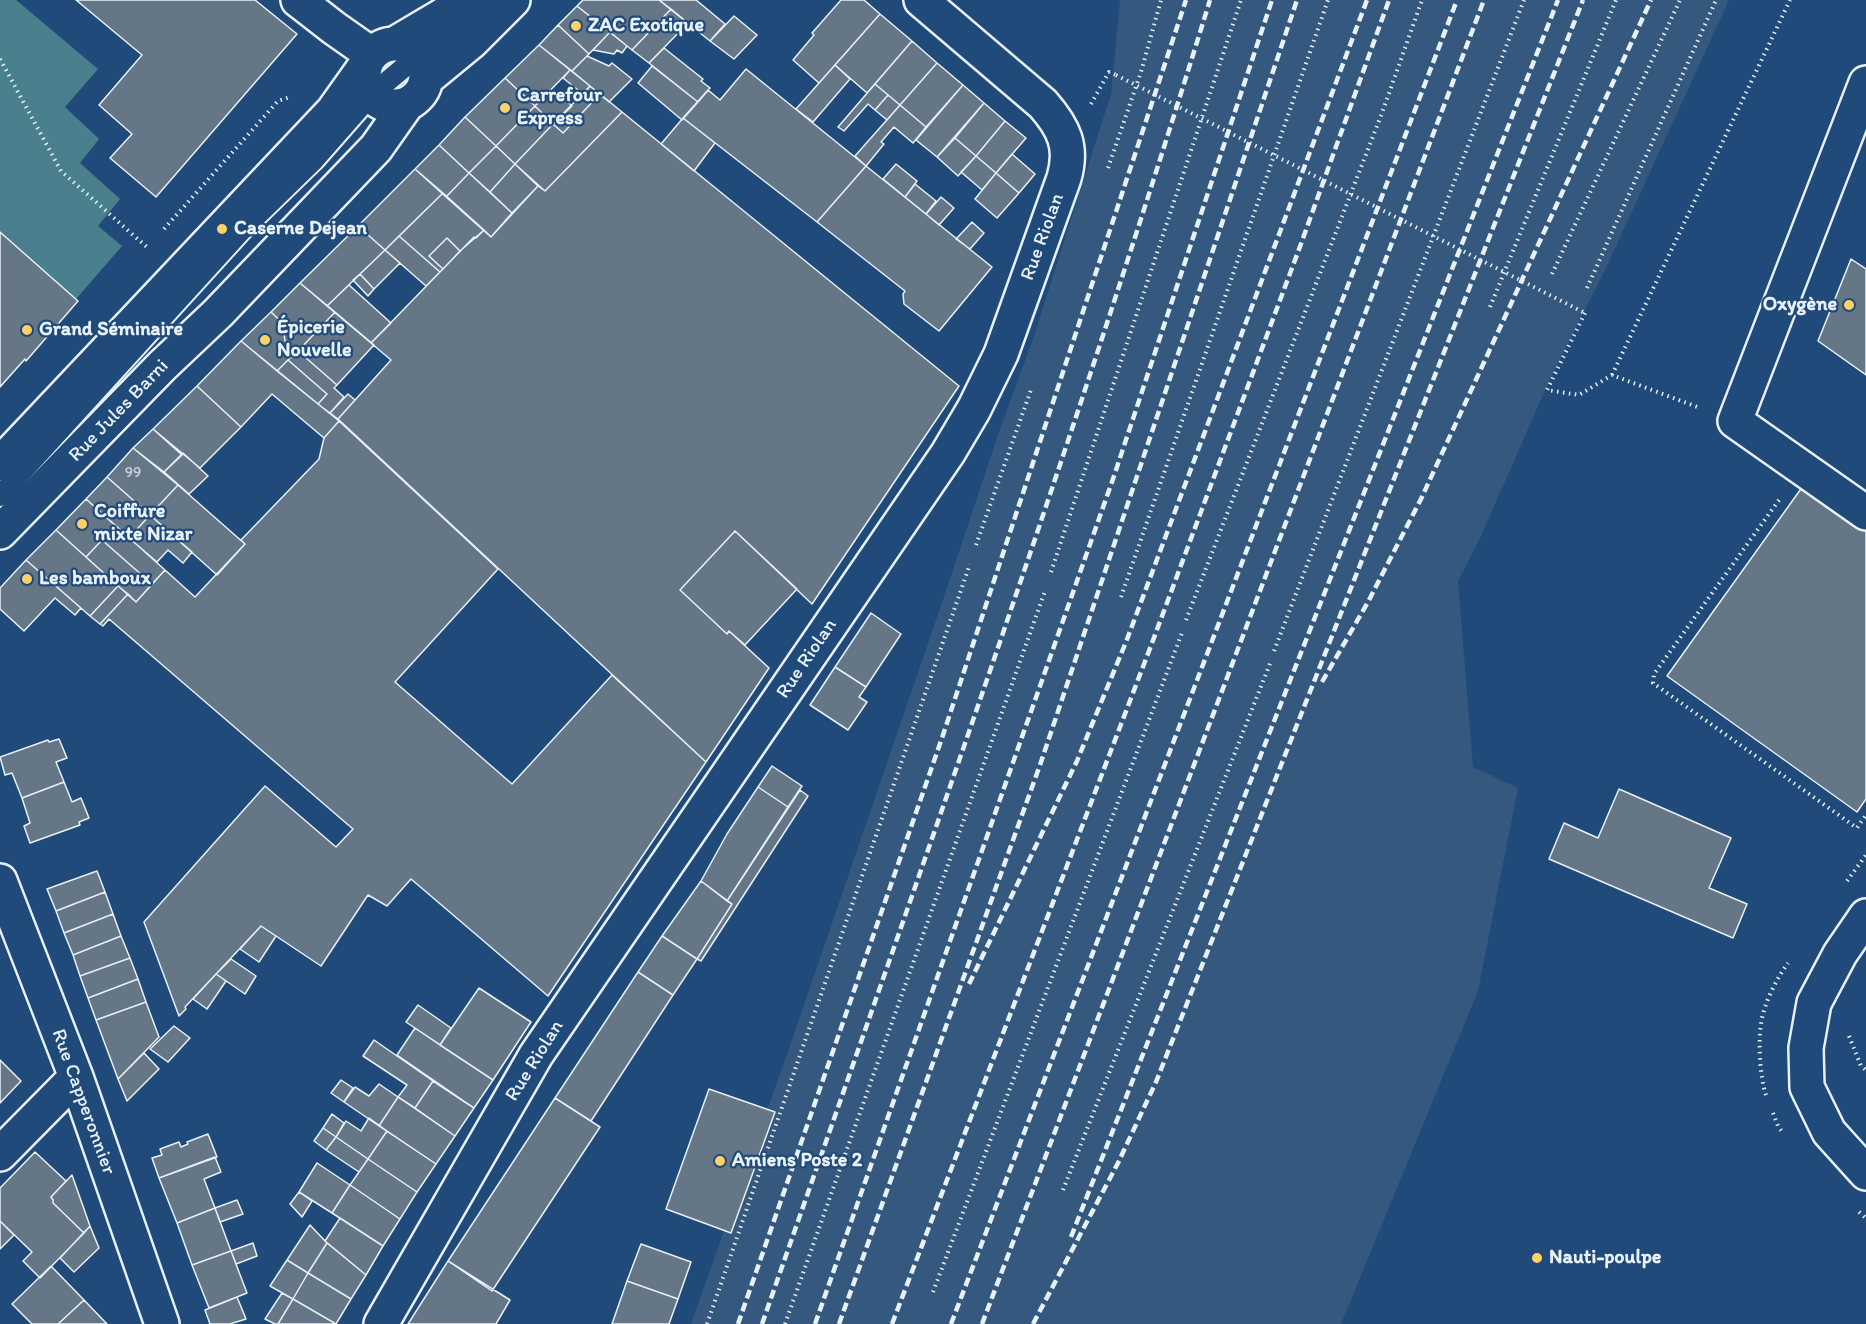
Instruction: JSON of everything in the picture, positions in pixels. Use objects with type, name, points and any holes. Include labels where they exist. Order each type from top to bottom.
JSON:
[{"type":"street","points":[[298,0],[394,71]]},
{"type":"street","name":"Rue Jules Barni","points":[[0,532],[162,366],[226,305],[368,156],[394,71],[459,0]]},
{"type":"street","name":"Rue Jules Barni","points":[[0,464],[333,111],[394,71],[471,42],[513,0]]},
{"type":"street","name":"Rue Riolan","points":[[381,1324],[536,1055],[948,453],[974,409],[1000,354],[1064,178],[1068,164],[1067,145],[1058,121],[1043,104],[921,0]]},
{"type":"street","points":[[1866,83],[1735,421],[1866,513]]},
{"type":"street","name":"Rue Capperonnier","points":[[0,881],[76,1077],[162,1324]]},
{"type":"street","points":[[1866,915],[1840,954],[1814,1003],[1806,1048],[1807,1087],[1829,1132],[1866,1173]]},
{"type":"street","points":[[0,1154],[76,1077]]},
{"type":"lane","points":[[0,496],[241,231],[314,160],[394,71],[458,28],[486,0]]},
{"type":"path","points":[[1051,572],[1241,0]]},
{"type":"path","points":[[1120,597],[1329,0]]},
{"type":"path","points":[[1186,620],[1382,112],[1422,0]]},
{"type":"path","points":[[1274,651],[1524,0]]},
{"type":"path","points":[[1491,307],[1616,0]]},
{"type":"path","points":[[1552,274],[1680,0]]},
{"type":"path","points":[[1587,288],[1716,0]]},
{"type":"path","points":[[1087,110],[1109,72],[1585,313],[1547,390],[1579,395],[1612,375],[1790,0]]},
{"type":"path","points":[[0,59],[61,171],[177,278]]},
{"type":"path","points":[[1612,375],[1735,421]]},
{"type":"path","points":[[1802,468],[1654,674],[1653,683],[1857,828],[1866,815]]},
{"type":"path","points":[[976,545],[990,506]]},
{"type":"path","points":[[707,1324],[970,564]]},
{"type":"path","points":[[785,1324],[1045,591]]},
{"type":"path","points":[[933,1292],[1183,630]]},
{"type":"path","points":[[1063,1190],[1271,661]]},
{"type":"path","points":[[1846,1028],[1862,1066],[1866,1070]]},
{"type":"shaded area","points":[[1120,0],[1729,0],[1606,268],[1550,379],[1481,536],[1458,581],[1473,767],[1518,788],[1478,991],[1341,1324],[691,1324],[793,1037],[1000,429],[1034,336],[1111,94]]},
{"type":"green space","points":[[0,0],[16,0],[98,69],[65,107],[99,139],[80,163],[120,199],[98,226],[122,246],[76,299],[0,232]]},
{"type":"building","points":[[76,0],[255,0],[297,34],[156,197],[110,158],[132,134],[99,105],[142,55]]},
{"type":"building","points":[[583,0],[659,0],[671,9],[632,50],[577,6]]},
{"type":"building","points":[[659,0],[696,0],[725,24],[710,41]]},
{"type":"building","points":[[841,0],[864,0],[880,14],[819,83],[793,60],[814,35],[812,33]]},
{"type":"building","points":[[577,6],[610,32],[589,54],[558,25]]},
{"type":"building","points":[[671,9],[688,23],[649,63],[632,50]]},
{"type":"building","points":[[880,14],[912,41],[867,93],[835,65]]},
{"type":"building","points":[[734,16],[757,35],[734,59],[710,41]]},
{"type":"building","points":[[558,25],[589,54],[572,71],[539,45]]},
{"type":"building","points":[[610,32],[627,46],[622,53],[617,50],[614,54],[593,50]]},
{"type":"building","points":[[912,41],[937,63],[900,105],[875,84]]},
{"type":"building","points":[[539,45],[570,70],[535,106],[505,78]]},
{"type":"building","points":[[664,48],[703,79],[701,81],[710,88],[698,102],[649,63]]},
{"type":"building","points":[[587,56],[609,66],[612,63],[632,79],[609,102],[572,71]]},
{"type":"building","points":[[937,63],[963,85],[926,127],[900,105]]},
{"type":"building","points":[[835,65],[850,79],[813,122],[796,109]]},
{"type":"building","points":[[652,66],[698,102],[682,120],[638,83]]},
{"type":"building","points":[[746,69],[866,166],[817,222],[683,118],[708,90],[720,100]]},
{"type":"building","points":[[570,70],[590,86],[583,94],[563,78]]},
{"type":"building","points":[[505,78],[535,106],[496,146],[465,117]]},
{"type":"building","points":[[875,84],[888,95],[875,110],[868,104],[844,131],[838,127]]},
{"type":"building","points":[[963,85],[984,103],[937,157],[916,140]]},
{"type":"building","points":[[590,86],[600,94],[563,133],[553,124]]},
{"type":"building","points":[[550,90],[556,96],[558,93],[572,106],[553,124],[535,106]]},
{"type":"building","points":[[600,94],[622,112],[545,191],[515,164],[553,124],[563,133]]},
{"type":"building","points":[[888,95],[900,105],[887,120],[875,110]]},
{"type":"building","points":[[984,103],[1005,121],[976,156],[955,138]]},
{"type":"building","points":[[900,105],[926,127],[913,143],[894,127],[881,142],[884,144],[866,166],[855,156]]},
{"type":"building","points":[[535,106],[553,124],[515,164],[496,146]]},
{"type":"building","points":[[622,112],[959,386],[812,604],[735,531],[680,590],[727,634],[729,631],[769,668],[706,762],[338,419],[391,360],[371,343],[474,237],[476,238],[484,230],[491,237],[538,186],[545,191]]},
{"type":"building","points":[[465,117],[496,146],[469,173],[439,145]]},
{"type":"building","points":[[683,118],[715,143],[694,171],[661,144]]},
{"type":"building","points":[[1005,121],[1026,138],[996,173],[976,156]]},
{"type":"building","points":[[955,138],[976,156],[958,176],[937,157]]},
{"type":"building","points":[[439,145],[469,173],[446,197],[415,169]]},
{"type":"building","points":[[496,146],[515,164],[490,192],[469,173]]},
{"type":"building","points":[[1012,154],[1035,174],[1019,193],[996,173]]},
{"type":"building","points":[[976,156],[996,173],[982,190],[961,172]]},
{"type":"building","points":[[515,164],[538,186],[512,213],[490,192]]},
{"type":"building","points":[[896,164],[917,181],[905,197],[883,179]]},
{"type":"building","points":[[866,166],[992,267],[939,331],[904,304],[905,291],[817,222]]},
{"type":"building","points":[[415,169],[443,193],[385,250],[358,226]]},
{"type":"building","points":[[469,173],[512,213],[491,237],[446,197]]},
{"type":"building","points":[[996,173],[1019,193],[997,218],[975,199]]},
{"type":"building","points":[[915,184],[936,201],[926,214],[905,197]]},
{"type":"building","points":[[443,193],[484,230],[460,251],[447,238],[429,256],[443,269],[440,272],[399,236]]},
{"type":"building","points":[[941,197],[954,208],[939,225],[926,214]]},
{"type":"building","points":[[972,222],[984,233],[970,249],[956,239]]},
{"type":"building","points":[[358,226],[385,250],[327,306],[300,283]]},
{"type":"building","name":"Grand Séminaire","points":[[0,232],[78,301],[0,387]]},
{"type":"building","points":[[399,236],[440,272],[426,286],[385,250]]},
{"type":"building","points":[[447,238],[460,251],[443,269],[429,256]]},
{"type":"building","points":[[385,250],[400,263],[374,289],[360,274]]},
{"type":"building","name":"Oxygène","points":[[1851,259],[1866,269],[1866,375],[1818,341]]},
{"type":"building","points":[[360,274],[374,289],[368,296],[353,280]]},
{"type":"building","points":[[300,283],[335,312],[298,351],[285,341],[284,334],[289,329],[271,312]]},
{"type":"building","points":[[349,285],[391,323],[371,343],[327,306]]},
{"type":"building","points":[[271,312],[289,329],[284,334],[285,341],[297,351],[277,371],[241,341]]},
{"type":"building","points":[[335,312],[374,345],[337,385],[298,351]]},
{"type":"building","points":[[241,341],[339,421],[324,438],[272,394],[241,427],[197,386]]},
{"type":"building","points":[[298,351],[337,385],[334,388],[344,397],[330,413],[318,404],[327,394],[288,360]]},
{"type":"building","points":[[288,360],[327,394],[318,404],[277,371]]},
{"type":"building","points":[[197,386],[241,427],[200,468],[153,429]]},
{"type":"building","points":[[348,394],[355,400],[338,419],[330,413]]},
{"type":"building","points":[[339,421],[498,569],[395,682],[512,784],[612,675],[706,762],[548,996],[411,879],[387,906],[368,895],[321,966],[261,926],[179,1016],[144,922],[265,786],[336,847],[353,829],[109,619],[103,626],[100,624],[128,594],[136,602],[165,570],[195,597],[245,544],[241,540],[319,459],[324,438]]},
{"type":"building","points":[[153,429],[182,455],[164,472],[133,448]]},
{"type":"building","points":[[133,448],[178,485],[150,515],[107,477]]},
{"type":"building","points":[[183,453],[208,476],[189,494],[164,472]]},
{"type":"building","points":[[107,477],[150,515],[129,538],[86,499]]},
{"type":"building","points":[[178,485],[245,544],[217,575],[150,515]]},
{"type":"building","points":[[1803,486],[1866,531],[1866,799],[1857,812],[1667,676]]},
{"type":"building","points":[[86,499],[165,570],[152,584],[102,540],[86,557],[56,530]]},
{"type":"building","points":[[150,515],[192,552],[183,563],[168,550],[157,562],[129,538]]},
{"type":"building","points":[[56,530],[118,586],[90,616],[26,560]]},
{"type":"building","points":[[735,531],[797,589],[745,645],[729,631],[727,634],[680,590]]},
{"type":"building","points":[[102,540],[152,584],[136,602],[86,557]]},
{"type":"building","points":[[26,560],[81,608],[75,615],[55,598],[24,631],[0,609],[0,588]]},
{"type":"building","points":[[118,586],[128,594],[100,624],[90,616]]},
{"type":"building","points":[[871,613],[901,634],[866,687],[835,667]]},
{"type":"building","points":[[835,667],[866,687],[859,697],[867,702],[848,730],[810,705]]},
{"type":"building","points":[[59,739],[67,758],[56,762],[64,782],[22,798],[12,773],[5,775],[0,757],[48,740],[49,742]]},
{"type":"building","points":[[772,766],[802,786],[788,807],[758,787]]},
{"type":"building","points":[[64,782],[72,802],[81,798],[89,818],[79,822],[80,825],[30,843],[24,826],[30,823],[22,798]]},
{"type":"building","points":[[758,787],[788,807],[727,901],[701,881],[727,834]]},
{"type":"building","points":[[1619,789],[1731,838],[1709,888],[1747,904],[1733,938],[1549,859],[1564,823],[1598,838]]},
{"type":"building","points":[[800,790],[808,796],[701,961],[697,959],[732,904],[727,901]]},
{"type":"building","points":[[97,871],[105,892],[56,911],[47,889]]},
{"type":"building","points":[[701,881],[732,904],[697,959],[662,936]]},
{"type":"building","points":[[105,892],[113,914],[64,933],[56,911]]},
{"type":"building","points":[[113,914],[121,936],[73,955],[64,933]]},
{"type":"building","points":[[261,926],[276,936],[259,962],[240,949]]},
{"type":"building","points":[[121,936],[130,958],[80,976],[73,955]]},
{"type":"building","points":[[662,936],[697,959],[673,995],[638,972]]},
{"type":"building","points":[[130,958],[138,979],[88,998],[80,976]]},
{"type":"building","points":[[231,959],[256,976],[245,994],[216,974]]},
{"type":"building","points":[[638,972],[673,995],[591,1121],[555,1098]]},
{"type":"building","points":[[216,974],[226,981],[207,1009],[193,999]]},
{"type":"building","points":[[138,979],[146,1002],[96,1020],[88,998]]},
{"type":"building","points":[[479,988],[531,1022],[493,1080],[440,1045]]},
{"type":"building","points":[[146,1002],[159,1037],[118,1079],[96,1020]]},
{"type":"building","points":[[418,1005],[451,1028],[440,1045],[406,1022]]},
{"type":"building","points":[[174,1026],[190,1038],[168,1062],[150,1049]]},
{"type":"building","points":[[415,1028],[493,1080],[474,1108],[397,1055]]},
{"type":"building","points":[[374,1040],[433,1081],[415,1108],[398,1097],[407,1085],[363,1056]]},
{"type":"building","points":[[144,1053],[159,1069],[127,1101],[118,1079]]},
{"type":"building","points":[[0,1060],[21,1081],[0,1103]]},
{"type":"building","points":[[341,1080],[353,1088],[344,1102],[331,1093]]},
{"type":"building","points":[[433,1081],[474,1108],[455,1136],[415,1108]]},
{"type":"building","points":[[379,1084],[398,1097],[379,1126],[344,1102],[355,1087],[369,1096]]},
{"type":"building","name":"Amiens Poste 2","points":[[709,1089],[775,1112],[731,1233],[666,1209]]},
{"type":"building","points":[[398,1097],[455,1136],[436,1164],[379,1126]]},
{"type":"building","points":[[555,1098],[600,1127],[492,1291],[448,1261]]},
{"type":"building","points":[[332,1114],[344,1123],[336,1137],[323,1128]]},
{"type":"building","points":[[369,1118],[387,1131],[368,1159],[336,1137],[346,1121],[361,1131]]},
{"type":"building","points":[[323,1128],[336,1137],[326,1150],[314,1141]]},
{"type":"building","points":[[387,1131],[436,1164],[417,1192],[368,1159]]},
{"type":"building","points":[[208,1134],[217,1157],[159,1178],[152,1158],[162,1155],[160,1149],[179,1142],[181,1147],[188,1144],[187,1142]]},
{"type":"building","points":[[336,1137],[368,1159],[359,1172],[326,1150]]},
{"type":"building","points":[[35,1152],[66,1181],[51,1197],[53,1203],[84,1233],[40,1278],[23,1261],[32,1252],[0,1221],[0,1188]]},
{"type":"building","points":[[215,1157],[221,1172],[204,1179],[215,1208],[177,1223],[159,1178]]},
{"type":"building","points":[[368,1159],[417,1192],[400,1219],[350,1185]]},
{"type":"building","points":[[317,1163],[350,1185],[332,1213],[299,1192]]},
{"type":"building","points":[[72,1175],[90,1226],[84,1233],[53,1203],[51,1197]]},
{"type":"building","points":[[350,1185],[400,1219],[383,1246],[332,1213]]},
{"type":"building","points":[[299,1192],[312,1201],[302,1217],[290,1204]]},
{"type":"building","points":[[237,1200],[243,1214],[220,1222],[215,1208]]},
{"type":"building","points":[[215,1208],[231,1251],[192,1265],[177,1223]]},
{"type":"building","points":[[340,1218],[383,1246],[366,1275],[325,1241]]},
{"type":"building","points":[[0,1221],[14,1235],[0,1249]]},
{"type":"building","points":[[310,1225],[327,1243],[308,1273],[287,1260]]},
{"type":"building","points":[[90,1226],[99,1248],[74,1272],[60,1258]]},
{"type":"building","points":[[253,1243],[257,1256],[236,1264],[231,1251]]},
{"type":"building","points":[[327,1243],[366,1275],[351,1299],[308,1273]]},
{"type":"building","points":[[641,1244],[691,1262],[678,1299],[627,1281]]},
{"type":"building","points":[[231,1251],[247,1293],[209,1308],[192,1265]]},
{"type":"building","points":[[287,1260],[308,1273],[293,1299],[270,1286]]},
{"type":"building","points":[[448,1261],[510,1300],[496,1324],[408,1324]]},
{"type":"building","points":[[51,1266],[84,1300],[58,1324],[32,1324],[12,1304]]},
{"type":"building","points":[[308,1273],[351,1299],[336,1324],[293,1299]]},
{"type":"building","points":[[627,1281],[678,1299],[669,1324],[612,1324]]},
{"type":"building","points":[[282,1293],[293,1299],[278,1324],[275,1324],[265,1319]]},
{"type":"building","points":[[237,1297],[246,1319],[230,1324],[210,1324],[205,1310]]},
{"type":"building","points":[[293,1299],[336,1324],[278,1324]]},
{"type":"building","points":[[84,1300],[107,1324],[58,1324]]},
{"type":"railway","points":[[738,1324],[942,738],[1186,0]]},
{"type":"railway","points":[[762,1324],[1049,498],[1158,167],[1210,0]]},
{"type":"railway","points":[[815,1324],[1113,479],[1272,0]]},
{"type":"railway","points":[[839,1324],[1040,765],[1297,0]]},
{"type":"railway","points":[[969,984],[1077,761],[1126,642],[1367,0]]},
{"type":"railway","points":[[892,1324],[1149,651],[1389,0]]},
{"type":"railway","points":[[951,1324],[1457,0]]},
{"type":"railway","points":[[982,1324],[1484,0]]},
{"type":"railway","points":[[1071,1237],[1558,0]]},
{"type":"railway","points":[[1033,1324],[1118,1163],[1156,1082],[1583,0]]},
{"type":"railway","points":[[1322,682],[1368,602],[1421,499],[1651,0]]},
{"type":"place","name":"ZAC Exotique","points":[[576,26]]},
{"type":"place","name":"Carrefour Express","points":[[505,108]]},
{"type":"place","name":"Caserne Dejean","points":[[222,229]]},
{"type":"place","name":"Oxygène","points":[[1849,305]]},
{"type":"place","name":"Grand Séminaire","points":[[27,330]]},
{"type":"place","name":"Épicerie Nouvelle","points":[[265,340]]},
{"type":"place","name":"Coiffure mixte Nizar","points":[[82,524]]},
{"type":"place","name":"Les bamboux","points":[[27,579]]},
{"type":"place","name":"Amiens Poste 2","points":[[720,1161]]},
{"type":"place","name":"Nauti-poulpe","points":[[1537,1258]]}]
